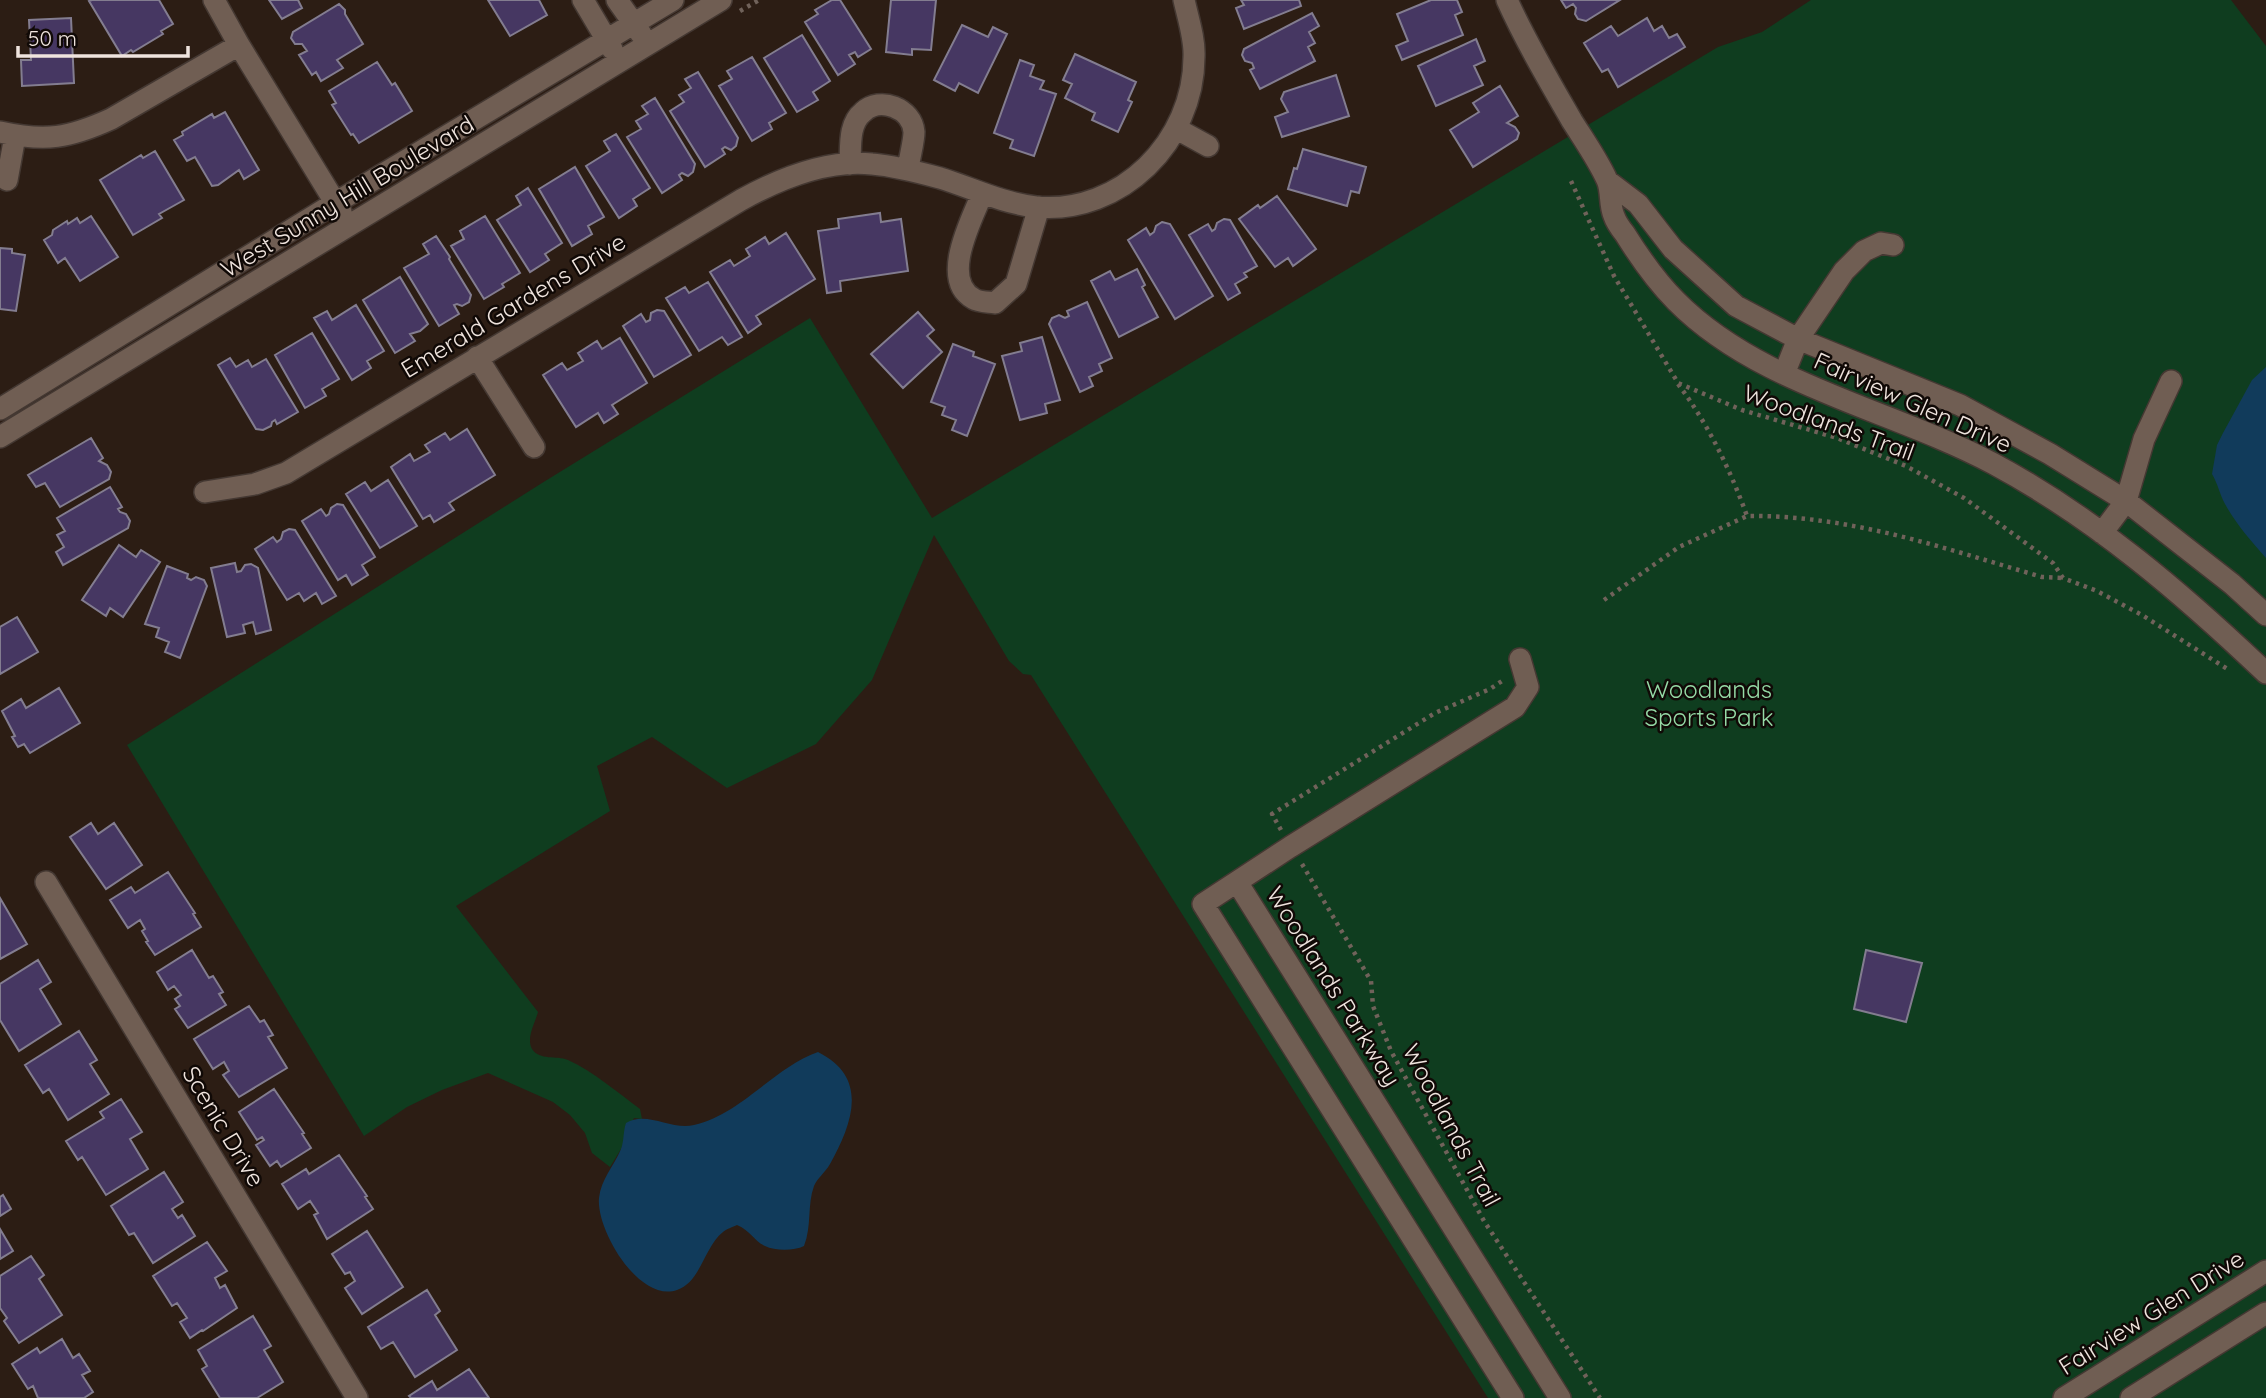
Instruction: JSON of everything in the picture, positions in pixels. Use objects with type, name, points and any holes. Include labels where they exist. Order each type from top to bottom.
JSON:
[{"type":"street","points":[[214,0],[349,226]]},
{"type":"street","points":[[583,0],[619,62]]},
{"type":"street","points":[[617,0],[648,44]]},
{"type":"street","name":"West Sunny Hill Boulevard","points":[[0,409],[335,202],[673,0]]},
{"type":"street","name":"West Sunny Hill Boulevard","points":[[0,437],[721,0]]},
{"type":"street","name":"Emerald Gardens Drive","points":[[205,492],[255,484],[286,473],[761,189],[814,170],[870,163],[940,178],[982,194],[1039,207],[1058,208],[1110,194],[1155,159],[1177,129],[1189,100],[1195,56],[1184,0]]},
{"type":"street","name":"Fairview Glen Drive","points":[[1507,0],[1530,49],[1609,182],[1638,204],[1674,249],[1736,306],[1798,339],[1961,405],[2050,454],[2126,501],[2232,584],[2266,615]]},
{"type":"street","points":[[7,180],[8,134],[44,139],[69,136],[91,129],[239,45]]},
{"type":"street","points":[[850,164],[852,128],[863,112],[874,106],[892,105],[907,115],[914,131],[908,170]]},
{"type":"street","points":[[1177,129],[1208,146]]},
{"type":"street","name":"Fairview Glen Drive","points":[[1609,182],[1613,216],[1644,264],[1676,301],[1711,332],[1742,354],[1945,440],[1996,465],[2049,497],[2102,533],[2193,604],[2266,673]]},
{"type":"street","points":[[982,194],[961,247],[958,266],[961,287],[974,299],[995,303],[1016,284],[1039,207]]},
{"type":"street","points":[[1784,374],[1798,339],[1844,271],[1864,251],[1881,243],[1893,245]]},
{"type":"street","points":[[477,357],[534,447]]},
{"type":"street","points":[[2102,533],[2126,501],[2144,439],[2171,381]]},
{"type":"street","points":[[1237,882],[1516,707],[1528,687],[1520,659]]},
{"type":"street","name":"Scenic Drive","points":[[46,882],[351,1396]]},
{"type":"street","name":"Woodlands Parkway","points":[[1513,1398],[1203,904],[1237,882],[1560,1398]]},
{"type":"street","name":"Fairview Glen Drive","points":[[2064,1398],[2266,1271]]},
{"type":"street","points":[[2131,1398],[2266,1313]]},
{"type":"path","points":[[1571,181],[1614,276],[1692,402],[1718,449],[1747,516]]},
{"type":"path","name":"Woodlands Trail","points":[[1678,383],[1742,410],[1837,438],[1906,466],[1964,498],[2053,564],[2063,578]]},
{"type":"path","name":"Woodlands Trail","points":[[1604,600],[1679,547],[1747,516],[1782,516],[1877,529],[2042,578],[2063,578],[2142,615],[2235,675]]},
{"type":"path","points":[[1284,836],[1272,814],[1435,713],[1490,689],[1509,677],[1520,659]]},
{"type":"path","name":"Woodlands Trail","points":[[1297,858],[1371,981],[1373,1006],[1391,1051],[1471,1198],[1600,1398]]},
{"type":"green space","name":"Woodlands Sports Park","points":[[1811,0],[2231,0],[2266,46],[2266,1398],[1488,1398],[1031,675],[1023,674],[1009,661],[934,535],[872,680],[816,744],[727,788],[652,737],[597,766],[610,811],[456,906],[538,1012],[530,1040],[535,1053],[568,1060],[578,1065],[640,1109],[642,1119],[634,1118],[610,1167],[592,1153],[585,1133],[570,1115],[553,1102],[488,1073],[442,1090],[407,1107],[364,1136],[127,745],[542,483],[810,318],[932,518],[1718,47],[1762,32]]},
{"type":"water","points":[[2266,367],[2266,558],[2229,511],[2212,474],[2217,445],[2223,433],[2252,380]]},
{"type":"water","points":[[818,1052],[845,1075],[852,1103],[850,1118],[838,1149],[814,1186],[804,1246],[790,1250],[769,1248],[737,1225],[717,1238],[692,1280],[685,1286],[677,1290],[663,1291],[648,1286],[635,1275],[612,1245],[600,1212],[600,1191],[621,1149],[626,1123],[642,1119],[686,1126],[711,1119],[742,1101],[786,1069]]},
{"type":"building","points":[[159,0],[173,24],[161,31],[163,34],[122,56],[89,1]]},
{"type":"building","points":[[269,0],[298,0],[302,8],[282,19]]},
{"type":"building","points":[[488,0],[539,0],[547,15],[510,36]]},
{"type":"building","points":[[832,0],[840,0],[871,49],[858,57],[855,52],[849,55],[855,64],[838,75],[805,22],[818,14],[815,10]]},
{"type":"building","points":[[891,0],[936,0],[931,50],[912,49],[912,55],[886,52]]},
{"type":"building","points":[[1241,0],[1299,0],[1301,6],[1244,29],[1236,8],[1244,5]]},
{"type":"building","points":[[1431,0],[1457,0],[1462,12],[1455,15],[1463,35],[1402,60],[1396,46],[1408,41],[1397,14]]},
{"type":"building","points":[[1561,0],[1620,0],[1586,21],[1578,19],[1573,4],[1566,8]]},
{"type":"building","points":[[339,4],[363,44],[337,60],[343,68],[321,81],[316,72],[312,75],[299,55],[307,51],[302,44],[295,44],[291,38],[293,32]]},
{"type":"building","points":[[1312,13],[1319,26],[1309,32],[1315,43],[1308,47],[1315,61],[1260,89],[1250,70],[1254,68],[1252,63],[1245,61],[1242,55],[1244,49]]},
{"type":"building","points":[[71,18],[74,83],[22,86],[21,60],[31,60],[29,20]]},
{"type":"building","points":[[1647,18],[1654,31],[1662,26],[1669,38],[1677,34],[1685,47],[1618,87],[1608,69],[1602,72],[1584,43],[1611,26],[1618,36]]},
{"type":"building","points":[[962,25],[988,37],[993,27],[1007,34],[978,93],[959,83],[955,91],[934,80]]},
{"type":"building","points":[[802,35],[830,81],[813,92],[818,100],[797,112],[764,58]]},
{"type":"building","points":[[1476,39],[1485,61],[1474,66],[1483,85],[1436,106],[1418,66]]},
{"type":"building","points":[[1075,54],[1136,82],[1128,100],[1132,102],[1118,132],[1092,120],[1095,113],[1065,98],[1072,84],[1063,80]]},
{"type":"building","points":[[752,57],[786,113],[769,123],[772,129],[752,141],[719,86],[732,79],[727,71]]},
{"type":"building","points":[[1020,60],[1034,65],[1030,76],[1044,81],[1040,89],[1056,94],[1034,156],[1010,148],[1013,140],[994,133]]},
{"type":"building","points":[[377,62],[392,85],[395,83],[412,111],[359,143],[332,105],[336,103],[329,91]]},
{"type":"building","points":[[698,72],[738,138],[736,146],[731,150],[725,147],[722,149],[725,154],[705,167],[670,111],[684,102],[679,95],[691,88],[685,79]]},
{"type":"building","points":[[1336,75],[1349,116],[1282,137],[1275,117],[1288,112],[1281,99],[1284,92]]},
{"type":"building","points":[[1500,86],[1518,116],[1507,123],[1519,133],[1517,139],[1473,167],[1450,130],[1479,112],[1473,103]]},
{"type":"building","points":[[655,98],[695,164],[693,172],[688,176],[682,173],[679,175],[682,180],[662,193],[627,137],[641,129],[636,121],[648,114],[642,106]]},
{"type":"building","points":[[225,112],[259,170],[244,179],[239,170],[218,185],[212,186],[195,157],[187,161],[174,140],[212,114],[214,118]]},
{"type":"building","points":[[616,134],[650,188],[633,199],[637,206],[619,218],[586,166],[610,151],[604,141]]},
{"type":"building","points":[[1303,149],[1366,167],[1359,193],[1351,191],[1347,206],[1288,189]]},
{"type":"building","points":[[155,151],[184,200],[159,214],[162,218],[133,235],[100,180],[141,155],[143,158]]},
{"type":"building","points":[[575,167],[604,217],[588,226],[592,234],[572,246],[539,189]]},
{"type":"building","points":[[528,188],[562,243],[545,254],[549,260],[530,272],[497,220],[521,205],[516,196]]},
{"type":"building","points":[[1277,196],[1316,249],[1293,266],[1288,258],[1275,267],[1239,219],[1258,205],[1260,208]]},
{"type":"building","points":[[880,213],[881,222],[901,219],[908,271],[840,281],[841,291],[827,293],[818,231],[839,228],[838,219]]},
{"type":"building","points":[[91,216],[118,257],[80,281],[65,258],[58,263],[44,240],[67,221],[68,224],[77,218],[80,223]]},
{"type":"building","points":[[485,216],[520,273],[484,299],[451,246],[464,239],[460,231]]},
{"type":"building","points":[[1224,219],[1230,220],[1257,266],[1244,273],[1247,277],[1235,284],[1240,293],[1228,300],[1189,235],[1208,224],[1212,231],[1217,223]]},
{"type":"building","points":[[1162,222],[1170,224],[1213,296],[1175,319],[1128,240],[1146,228],[1150,235]]},
{"type":"building","points":[[786,233],[815,279],[756,316],[761,324],[748,333],[710,272],[730,260],[734,266],[750,256],[746,249],[765,237],[769,244]]},
{"type":"building","points":[[436,236],[471,295],[469,302],[462,306],[454,305],[459,314],[439,326],[404,268],[429,254],[423,244]]},
{"type":"building","points":[[0,248],[12,249],[12,253],[25,255],[16,311],[0,309]]},
{"type":"building","points":[[1137,269],[1145,285],[1142,287],[1158,317],[1119,337],[1091,281],[1110,271],[1115,280]]},
{"type":"building","points":[[400,277],[428,324],[420,331],[410,334],[415,341],[395,353],[363,300]]},
{"type":"building","points":[[708,282],[742,337],[728,345],[722,337],[699,351],[666,298],[685,287],[689,293]]},
{"type":"building","points":[[1087,302],[1112,358],[1099,364],[1102,371],[1089,377],[1093,386],[1080,392],[1049,324],[1052,318],[1059,315],[1065,318],[1069,316],[1067,311]]},
{"type":"building","points":[[356,305],[384,351],[367,361],[371,368],[352,380],[314,318],[327,311],[332,320]]},
{"type":"building","points":[[664,311],[691,355],[654,377],[623,326],[641,314],[646,322],[650,320],[651,313]]},
{"type":"building","points":[[918,312],[934,330],[927,336],[942,352],[903,388],[871,354]]},
{"type":"building","points":[[312,333],[339,379],[322,389],[326,396],[305,408],[275,355]]},
{"type":"building","points":[[1042,337],[1060,400],[1045,404],[1047,413],[1020,420],[1002,356],[1022,351],[1020,343]]},
{"type":"building","points":[[620,338],[647,383],[612,405],[618,414],[604,423],[598,413],[576,427],[543,375],[562,363],[567,370],[583,361],[578,353],[597,341],[602,349]]},
{"type":"building","points":[[953,344],[974,352],[973,356],[995,364],[967,436],[952,430],[956,420],[942,415],[945,407],[931,402]]},
{"type":"building","points":[[230,358],[236,367],[248,360],[252,367],[266,359],[298,412],[277,424],[275,420],[263,430],[256,429],[218,365]]},
{"type":"building","points":[[467,429],[495,475],[449,503],[454,510],[434,522],[430,515],[423,519],[391,467],[410,454],[414,461],[430,452],[425,445],[445,433],[450,440]]},
{"type":"building","points":[[91,438],[103,458],[99,461],[107,465],[111,472],[109,479],[60,507],[45,483],[36,487],[28,475]]},
{"type":"building","points":[[388,480],[417,526],[380,548],[346,494],[365,482],[371,491]]},
{"type":"building","points":[[110,487],[122,507],[118,509],[126,514],[130,521],[128,528],[63,565],[56,552],[64,547],[57,535],[65,531],[57,518]]},
{"type":"building","points":[[337,504],[343,505],[375,557],[362,565],[368,575],[352,585],[346,575],[338,580],[302,521],[321,509],[326,516]]},
{"type":"building","points":[[295,530],[336,596],[322,604],[316,593],[304,601],[299,593],[287,600],[255,549],[273,537],[277,542],[283,532]]},
{"type":"building","points":[[119,545],[136,557],[141,550],[160,562],[123,617],[110,608],[106,616],[82,600]]},
{"type":"building","points":[[235,563],[237,572],[245,565],[251,564],[258,568],[271,630],[256,634],[253,622],[243,625],[245,633],[227,637],[211,568]]},
{"type":"building","points":[[167,566],[188,574],[187,578],[191,580],[196,577],[204,580],[207,586],[180,658],[165,652],[169,642],[156,637],[159,628],[145,624]]},
{"type":"building","points":[[17,617],[38,652],[0,674],[0,627]]},
{"type":"building","points":[[59,688],[80,723],[30,753],[24,744],[18,747],[2,711],[21,699],[26,708]]},
{"type":"building","points":[[91,823],[98,834],[114,823],[142,865],[106,889],[70,837]]},
{"type":"building","points":[[168,872],[201,927],[155,955],[146,942],[148,941],[142,931],[145,929],[140,920],[128,928],[110,900],[131,887],[135,893]]},
{"type":"building","points":[[0,898],[27,944],[0,959]]},
{"type":"building","points":[[192,950],[209,978],[213,976],[223,992],[219,994],[226,1005],[188,1028],[175,1009],[180,1006],[175,999],[181,995],[174,986],[168,990],[157,972]]},
{"type":"building","points":[[1866,950],[1922,963],[1906,1022],[1854,1009]]},
{"type":"building","points":[[38,960],[51,982],[40,989],[61,1024],[19,1051],[0,1020],[0,984]]},
{"type":"building","points":[[249,1006],[260,1022],[264,1020],[273,1035],[268,1037],[287,1068],[239,1097],[223,1075],[229,1071],[224,1062],[213,1069],[194,1039]]},
{"type":"building","points":[[79,1031],[97,1060],[90,1064],[109,1094],[68,1120],[49,1089],[43,1093],[25,1065]]},
{"type":"building","points":[[274,1089],[311,1148],[281,1167],[277,1161],[270,1166],[256,1145],[264,1140],[262,1137],[257,1140],[239,1112]]},
{"type":"building","points":[[121,1099],[142,1132],[130,1139],[148,1169],[106,1195],[82,1157],[78,1160],[66,1141],[104,1118],[100,1112]]},
{"type":"building","points":[[339,1155],[373,1209],[327,1239],[314,1215],[318,1213],[310,1201],[298,1209],[282,1184],[306,1169],[309,1174]]},
{"type":"building","points":[[164,1172],[183,1202],[172,1209],[178,1218],[182,1215],[195,1236],[153,1263],[134,1233],[129,1235],[111,1206]]},
{"type":"building","points":[[3,1195],[11,1209],[0,1216],[0,1197]]},
{"type":"building","points":[[0,1229],[13,1251],[0,1259]]},
{"type":"building","points":[[367,1231],[403,1287],[362,1314],[345,1288],[355,1281],[350,1272],[345,1274],[332,1254]]},
{"type":"building","points":[[207,1242],[227,1271],[215,1278],[220,1288],[225,1285],[237,1308],[190,1338],[180,1322],[187,1318],[177,1303],[172,1306],[153,1276]]},
{"type":"building","points":[[31,1256],[44,1275],[39,1279],[62,1315],[19,1343],[4,1321],[7,1318],[0,1308],[0,1276]]},
{"type":"building","points":[[427,1290],[440,1311],[435,1315],[457,1350],[415,1377],[393,1342],[381,1349],[368,1327]]},
{"type":"building","points":[[253,1316],[271,1346],[264,1350],[283,1382],[257,1398],[220,1398],[202,1369],[207,1366],[198,1350]]},
{"type":"building","points":[[62,1339],[73,1358],[79,1354],[90,1371],[82,1375],[93,1392],[84,1398],[38,1398],[33,1386],[28,1389],[12,1364],[37,1348],[40,1353]]},
{"type":"building","points":[[469,1369],[489,1398],[409,1396],[432,1381],[437,1390]]}]
